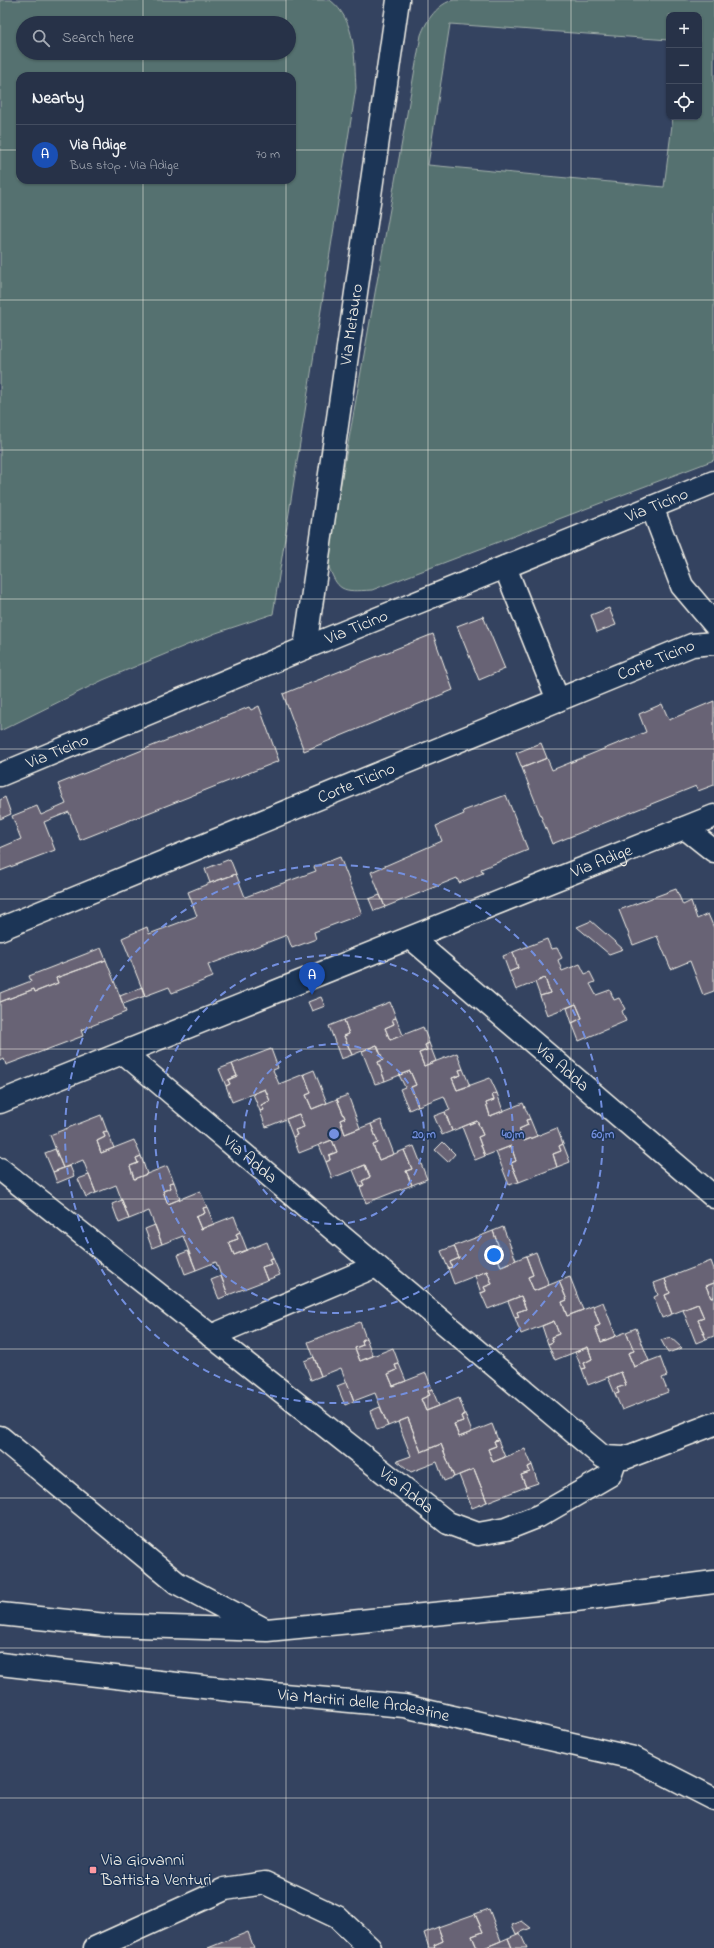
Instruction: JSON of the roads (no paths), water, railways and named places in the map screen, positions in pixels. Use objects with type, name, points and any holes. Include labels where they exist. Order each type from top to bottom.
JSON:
[{"type":"street","name":"Via Metauro","points":[[305,648],[398,0]]},
{"type":"street","name":"Via Ticino","points":[[0,775],[305,648],[714,482]]},
{"type":"street","points":[[652,507],[682,586],[714,624]]},
{"type":"street","points":[[504,567],[558,700]]},
{"type":"street","name":"Corte Ticino","points":[[0,930],[692,645],[714,643]]},
{"type":"street","name":"Via Adige","points":[[0,1102],[714,816]]},
{"type":"street","points":[[685,828],[714,851]]},
{"type":"street","name":"Via Adda","points":[[411,938],[714,1197]]},
{"type":"street","name":"Via Adda","points":[[124,1053],[603,1457],[625,1458],[714,1424]]},
{"type":"street","name":"Via Adda","points":[[0,1169],[448,1523],[478,1534],[506,1529],[539,1516],[610,1475],[616,1458]]},
{"type":"street","points":[[211,1336],[376,1266]]},
{"type":"street","points":[[0,1437],[177,1583],[267,1630]]},
{"type":"street","points":[[0,1614],[106,1625],[267,1630],[568,1601],[714,1582]]},
{"type":"street","name":"Via Martiri delle Ardeatine","points":[[0,1664],[230,1690],[404,1706],[634,1758],[714,1799]]},
{"type":"street","points":[[95,1948],[225,1889],[265,1883],[337,1918],[370,1948]]},
{"type":"place","name":"Via Adige","points":[[312,995]]},
{"type":"place","name":"Via Giovanni Battista Venturi","points":[[93,1870]]}]
